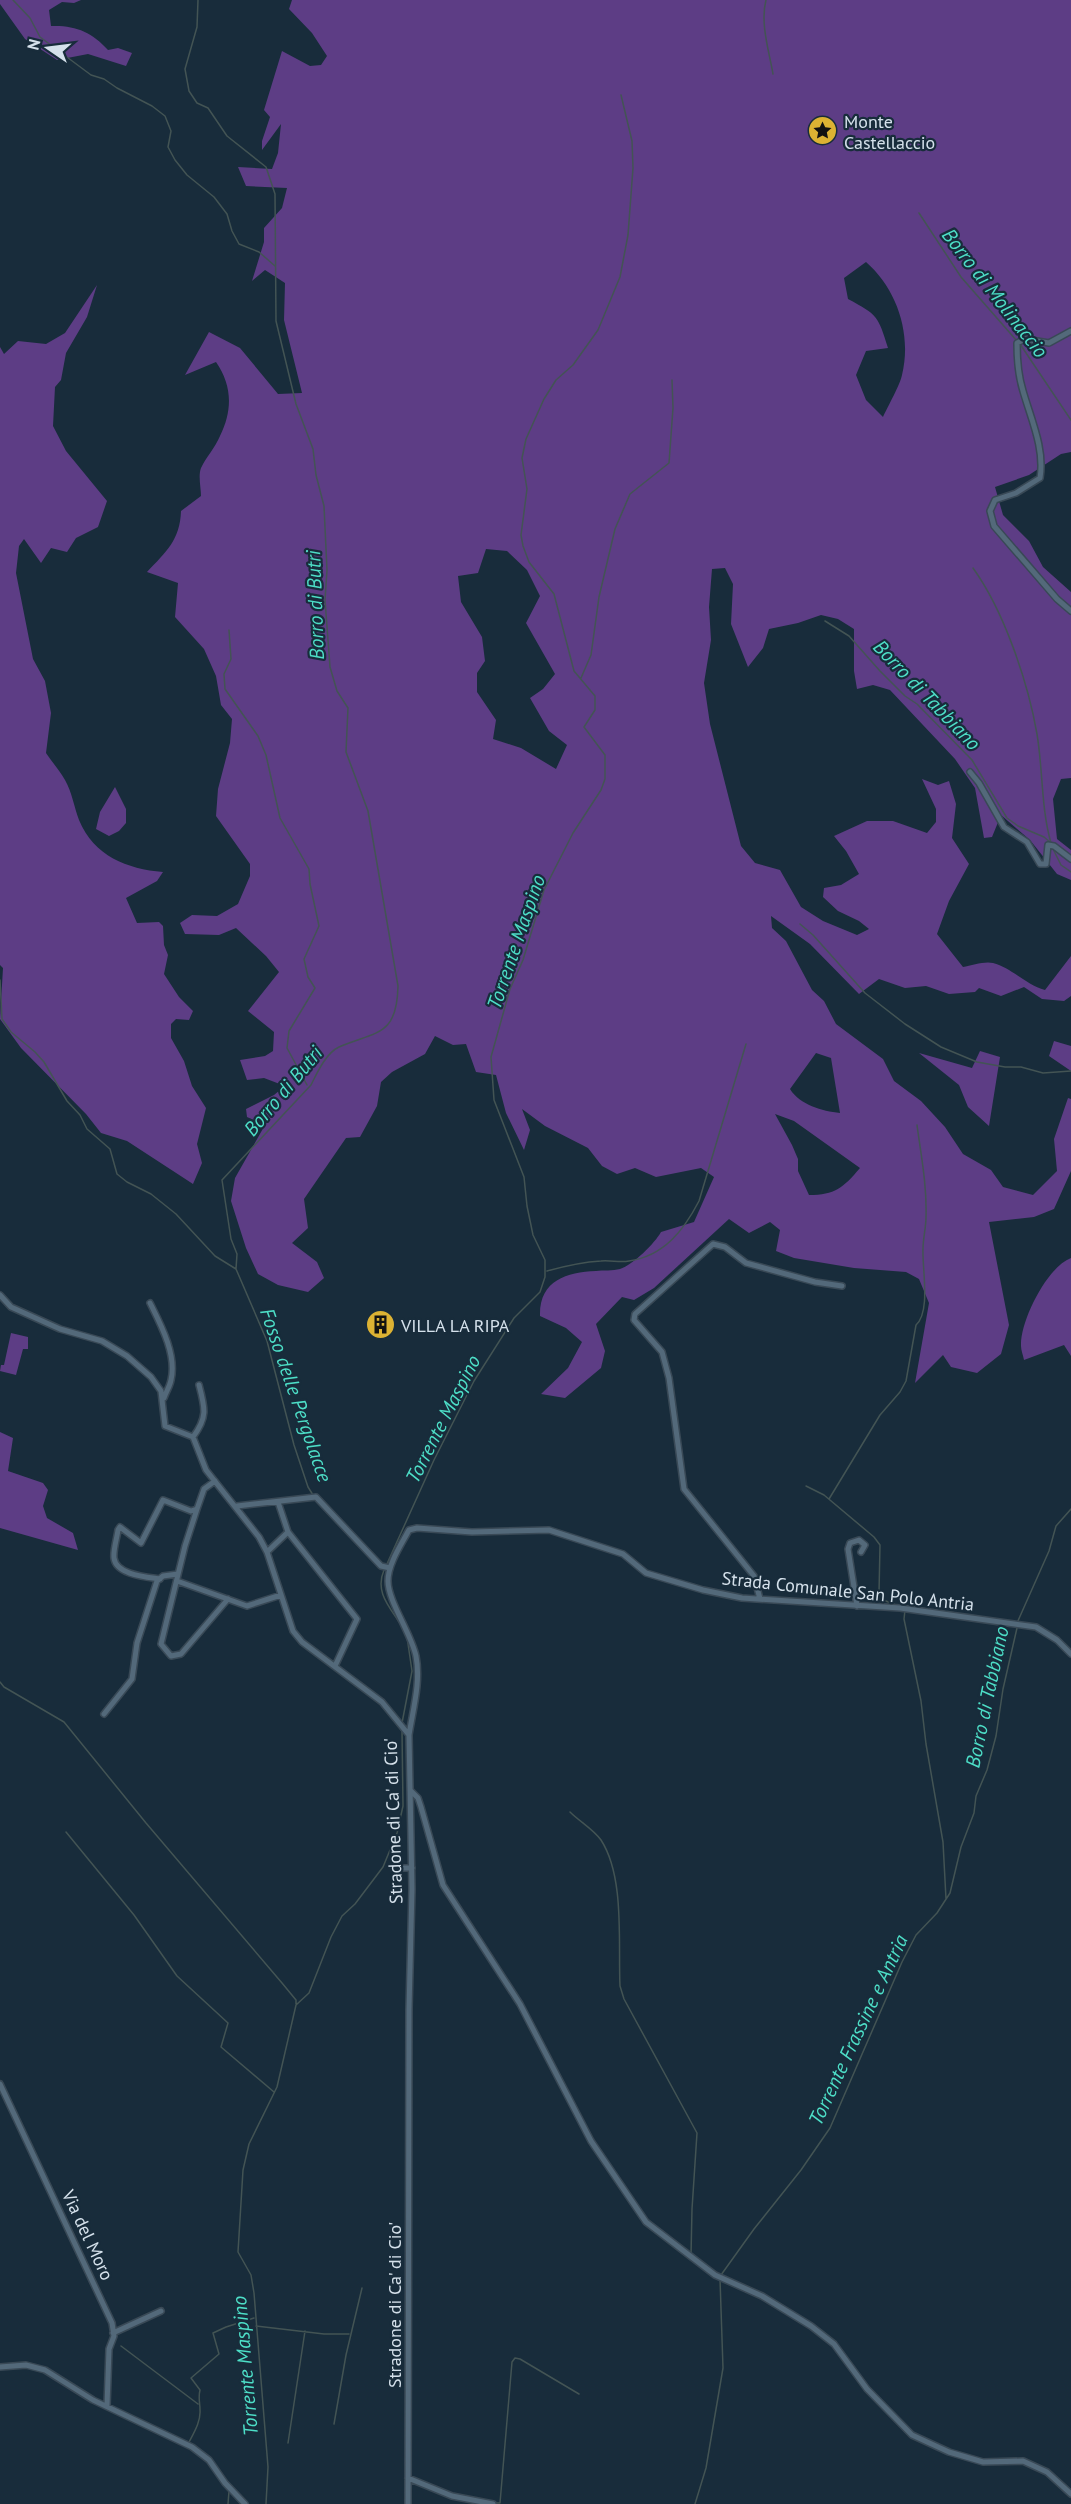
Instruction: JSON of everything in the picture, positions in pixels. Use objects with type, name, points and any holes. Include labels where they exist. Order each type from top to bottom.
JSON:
[{"type":"street","points":[[1071,331],[1049,342],[1025,339],[1018,342],[1017,362],[1022,390],[1043,460],[1041,478],[1016,493],[995,500],[990,512],[994,526],[1006,542],[1057,599],[1071,611]]},
{"type":"street","points":[[970,772],[980,783],[1004,827],[1026,842],[1040,864],[1046,864],[1048,845],[1054,846],[1071,859]]},
{"type":"street","points":[[760,1599],[754,1576],[684,1489],[669,1378],[662,1352],[633,1320],[635,1314],[713,1244],[725,1247],[746,1263],[815,1282],[842,1286]]},
{"type":"street","points":[[0,1296],[11,1307],[60,1329],[102,1341],[127,1356],[151,1377],[161,1391],[164,1399],[165,1426],[193,1437],[202,1424],[205,1407],[200,1385]]},
{"type":"street","points":[[150,1303],[163,1327],[170,1354],[172,1379],[164,1399]]},
{"type":"street","name":"Stradone di Ca' di Cio'","points":[[193,1437],[207,1470],[237,1506],[267,1552],[293,1631],[302,1642],[382,1702],[409,1734],[412,1869],[408,2504]]},
{"type":"street","points":[[215,1481],[204,1489],[197,1509],[161,1644],[171,1656],[181,1654],[228,1599]]},
{"type":"street","points":[[237,1506],[316,1497],[381,1566],[390,1568],[388,1582],[391,1595],[410,1636],[416,1656],[418,1678],[409,1734]]},
{"type":"street","points":[[160,1579],[139,1576],[119,1567],[114,1560],[118,1530],[120,1527],[141,1543],[163,1500],[192,1511],[197,1509]]},
{"type":"street","points":[[278,1502],[288,1532],[357,1619],[335,1666]]},
{"type":"street","name":"Strada Comunale San Polo Antria","points":[[390,1568],[409,1530],[417,1528],[472,1532],[549,1530],[623,1554],[646,1574],[703,1590],[760,1599],[900,1608],[1036,1628],[1057,1640],[1071,1654]]},
{"type":"street","points":[[267,1552],[288,1532]]},
{"type":"street","points":[[857,1606],[848,1549],[850,1543],[859,1540],[865,1545],[861,1552]]},
{"type":"street","points":[[104,1714],[132,1679],[137,1643],[160,1579],[163,1576],[178,1574]]},
{"type":"street","points":[[177,1581],[247,1606],[281,1594]]},
{"type":"street","points":[[411,1791],[418,1798],[443,1885],[520,2004],[591,2141],[646,2222],[715,2275],[762,2296],[816,2329],[834,2344],[867,2389],[912,2434],[949,2452],[982,2462],[1023,2461],[1047,2472],[1071,2494]]},
{"type":"street","points":[[399,1868],[412,1869]]},
{"type":"street","name":"Via del Moro","points":[[0,2084],[112,2323],[107,2406]]},
{"type":"street","points":[[113,2333],[161,2311]]},
{"type":"street","points":[[0,2367],[26,2365],[45,2370],[93,2400],[192,2447],[209,2460],[225,2483],[245,2504]]},
{"type":"street","points":[[408,2478],[452,2496],[493,2504]]},
{"type":"shaded area","points":[[0,0],[81,0],[74,3],[62,2],[49,10],[51,26],[75,28],[89,34],[108,50],[118,48],[132,53],[126,66],[88,54],[57,60],[25,39],[0,4]]},
{"type":"shaded area","points":[[292,0],[1071,0],[1071,452],[1061,454],[1029,475],[995,487],[1003,515],[1029,541],[1043,567],[1071,592],[1071,778],[1061,779],[1053,799],[1057,839],[1071,850],[1071,880],[1057,874],[1030,840],[1001,815],[992,837],[984,838],[975,788],[955,759],[890,690],[873,685],[857,689],[854,671],[854,629],[838,619],[821,615],[769,629],[763,648],[748,667],[731,624],[733,584],[725,568],[712,569],[709,607],[711,640],[704,683],[710,724],[741,846],[755,863],[780,870],[801,907],[823,921],[857,935],[869,929],[859,921],[838,911],[823,897],[824,888],[841,885],[859,874],[834,836],[867,821],[893,821],[927,833],[936,822],[936,809],[922,779],[938,785],[949,781],[956,804],[952,838],[969,864],[949,901],[937,934],[963,967],[993,963],[1045,990],[1071,956],[1071,996],[1064,1001],[1042,999],[1024,987],[1001,996],[979,988],[975,992],[949,994],[926,986],[905,988],[879,979],[859,994],[810,944],[771,916],[772,928],[786,941],[812,990],[824,1001],[836,1024],[883,1059],[894,1081],[921,1101],[945,1127],[963,1154],[991,1170],[1003,1187],[1033,1195],[1057,1171],[1054,1139],[1068,1098],[1071,1099],[1071,1171],[1054,1209],[1034,1217],[989,1222],[1009,1325],[1001,1354],[977,1373],[951,1367],[943,1355],[915,1383],[929,1303],[919,1279],[906,1272],[854,1268],[794,1258],[776,1251],[780,1230],[770,1222],[749,1233],[729,1219],[654,1288],[634,1300],[622,1297],[596,1324],[605,1351],[601,1368],[565,1398],[541,1394],[568,1368],[582,1342],[566,1328],[540,1316],[544,1294],[549,1287],[565,1276],[625,1267],[643,1253],[661,1232],[694,1222],[714,1177],[701,1168],[656,1177],[635,1168],[617,1174],[602,1166],[588,1148],[545,1126],[522,1109],[530,1130],[524,1150],[506,1113],[496,1075],[476,1072],[466,1044],[453,1045],[435,1036],[425,1054],[392,1072],[381,1082],[377,1106],[360,1137],[346,1138],[304,1199],[308,1228],[292,1243],[317,1262],[324,1278],[308,1292],[278,1285],[258,1274],[246,1248],[231,1201],[235,1178],[265,1125],[247,1117],[246,1109],[274,1095],[285,1086],[264,1078],[247,1080],[240,1060],[265,1056],[273,1051],[274,1032],[248,1011],[279,972],[266,956],[236,928],[219,935],[185,934],[180,923],[192,915],[217,916],[238,904],[250,876],[250,864],[216,816],[218,789],[230,743],[232,719],[221,705],[216,676],[204,649],[175,617],[178,583],[147,572],[166,552],[175,538],[181,511],[201,496],[200,471],[218,440],[227,417],[228,389],[216,362],[185,375],[209,332],[240,348],[278,394],[302,393],[284,320],[285,283],[265,270],[252,281],[264,242],[264,228],[282,208],[287,188],[246,186],[238,167],[272,169],[278,153],[281,124],[262,150],[262,141],[270,117],[264,110],[282,51],[310,66],[321,65],[327,56],[312,33],[289,9]],"holes":[[[866,262],[886,285],[899,313],[903,328],[905,359],[901,379],[883,417],[866,400],[856,375],[866,351],[888,348],[876,318],[866,309],[848,299],[844,278]],[[486,549],[507,551],[527,570],[540,596],[526,623],[555,674],[543,689],[530,698],[549,731],[567,745],[556,769],[521,748],[493,739],[496,720],[477,692],[477,673],[485,661],[482,637],[461,602],[458,576],[478,573]],[[816,1053],[831,1058],[840,1113],[826,1111],[805,1103],[790,1089]],[[775,1114],[794,1121],[860,1168],[849,1181],[838,1189],[826,1194],[809,1195],[798,1171],[798,1159]]]},
{"type":"shaded area","points":[[97,285],[87,317],[66,353],[61,380],[55,387],[53,426],[66,451],[107,501],[98,527],[76,538],[67,552],[51,548],[41,563],[24,539],[19,546],[16,573],[33,659],[45,681],[51,713],[46,753],[65,780],[79,820],[93,843],[125,864],[163,872],[157,881],[126,898],[137,923],[159,922],[163,926],[164,945],[168,955],[164,974],[179,997],[193,1011],[189,1020],[176,1019],[171,1024],[171,1038],[184,1061],[192,1086],[206,1108],[197,1144],[202,1163],[193,1184],[127,1141],[101,1133],[86,1114],[21,1048],[0,1019],[3,968],[0,965],[0,347],[4,354],[18,341],[46,344],[65,333]]},
{"type":"shaded area","points":[[115,787],[126,809],[126,823],[119,831],[109,836],[96,829],[100,812]]},
{"type":"shaded area","points":[[1054,1041],[1071,1046],[1071,1071],[1049,1056]]},
{"type":"shaded area","points":[[980,1051],[1000,1057],[989,1126],[968,1107],[959,1085],[919,1053],[972,1068]]},
{"type":"shaded area","points":[[1071,1258],[1071,1356],[1064,1345],[1024,1360],[1021,1348],[1022,1335],[1030,1310],[1044,1283],[1062,1263]]},
{"type":"shaded area","points":[[11,1333],[28,1337],[28,1349],[23,1349],[16,1375],[0,1371],[1,1365],[4,1365]]},
{"type":"shaded area","points":[[0,1432],[13,1438],[8,1471],[43,1483],[48,1490],[43,1506],[47,1518],[73,1533],[78,1550],[0,1528]]},
{"type":"waterway","points":[[13,0],[30,18],[40,37],[91,75],[104,79],[152,106],[165,116],[171,131],[168,147],[175,160],[187,175],[214,197],[227,214],[239,244],[259,252],[275,266]]},
{"type":"waterway","name":"Borro di Butri","points":[[198,0],[197,27],[185,69],[189,91],[197,103],[208,108],[227,136],[266,167],[275,194],[276,321],[296,404],[313,449],[316,475],[324,506],[327,570],[325,600],[330,667],[337,691],[348,708],[346,752],[368,811],[398,986],[397,1003],[389,1023],[374,1034],[334,1050],[322,1064],[311,1085],[222,1180],[231,1239],[237,1254],[236,1269]]},
{"type":"waterway","points":[[766,0],[764,18],[773,74]]},
{"type":"waterway","name":"Torrente Maspino","points":[[386,1566],[434,1460],[474,1381],[514,1318],[540,1292],[545,1277],[545,1260],[533,1235],[524,1177],[494,1100],[491,1057],[510,989],[523,960],[544,890],[573,833],[601,790],[605,779],[605,755],[584,727],[595,710],[595,696],[574,671],[554,594],[529,562],[523,546],[521,535],[527,489],[522,458],[526,439],[544,399],[556,380],[573,365],[598,330],[620,277],[628,235],[633,168],[632,141],[621,95]]},
{"type":"waterway","name":"Borro di Molinaccio","points":[[919,213],[961,277],[1017,341]]},
{"type":"waterway","name":"Borro di Molinaccio","points":[[1020,344],[1071,420]]},
{"type":"waterway","name":"Torrente Maspino","points":[[581,678],[591,655],[599,597],[615,529],[630,494],[669,463],[673,408],[672,380]]},
{"type":"waterway","points":[[973,568],[995,605],[1028,692],[1037,734],[1045,816],[1051,843]]},
{"type":"waterway","name":"Borro di Tabbiano","points":[[825,621],[849,636],[880,671],[905,696],[917,704],[972,760],[1007,818],[1051,843]]},
{"type":"waterway","points":[[229,630],[231,659],[224,674],[225,689],[258,736],[266,755],[280,818],[309,869],[319,926],[304,959],[308,977],[315,988],[289,1031],[287,1048],[307,1085]]},
{"type":"waterway","name":"Borro di Tabbiano","points":[[1052,847],[1061,865],[1071,872]]},
{"type":"waterway","points":[[800,924],[813,935],[865,993],[905,1024],[941,1047],[977,1062],[1005,1067],[1021,1067],[1043,1073],[1071,1071]]},
{"type":"waterway","name":"Fosso delle Pergolacce","points":[[0,980],[2,1019],[11,1032],[44,1062],[87,1129],[110,1149],[117,1174],[127,1182],[151,1194],[176,1214],[215,1256],[236,1269],[267,1341],[294,1445],[308,1487],[313,1495]]},
{"type":"waterway","points":[[547,1271],[588,1262],[626,1262],[653,1254],[672,1240],[687,1222],[699,1201],[746,1044]]},
{"type":"waterway","points":[[829,1499],[880,1415],[900,1392],[906,1381],[916,1325],[921,1319],[925,1300],[923,1249],[926,1205],[917,1125]]},
{"type":"waterway","points":[[806,1486],[824,1495],[874,1537],[880,1545],[879,1593],[881,1599],[898,1606]]},
{"type":"waterway","name":"Borro di Tabbiano","points":[[1017,1623],[1049,1551],[1056,1526],[1071,1509]]},
{"type":"waterway","name":"Torrente Maspino","points":[[384,1570],[381,1585],[384,1598],[399,1622]]},
{"type":"waterway","points":[[905,1610],[904,1619],[921,1701],[943,1842],[946,1899]]},
{"type":"waterway","name":"Torrente Frassine e Antria","points":[[721,2275],[830,2128],[902,1962],[916,1935],[937,1913],[950,1893],[961,1847],[974,1813],[976,1796],[987,1770],[996,1736],[1003,1689],[1017,1628]]},
{"type":"waterway","name":"Torrente Maspino","points":[[402,1723],[412,1671],[407,1637]]},
{"type":"waterway","points":[[0,1682],[4,1687],[64,1722],[296,2000],[296,2004]]},
{"type":"waterway","name":"Torrente Maspino","points":[[266,2504],[268,2467],[254,2293],[251,2275],[238,2252],[243,2170],[249,2144],[277,2087],[296,2005],[309,1993],[331,1937],[342,1916],[355,1904],[383,1867],[397,1833],[403,1806],[402,1731]]},
{"type":"waterway","points":[[570,1812],[598,1836],[609,1855],[617,1891],[620,1986],[624,1999],[697,2133],[691,2255]]},
{"type":"waterway","points":[[66,1832],[134,1915],[177,1976],[228,2023],[221,2047],[274,2092]]},
{"type":"waterway","name":"Torrente Frassine e Antria","points":[[695,2504],[706,2468],[723,2368],[720,2279]]},
{"type":"waterway","points":[[334,2424],[346,2355],[362,2288]]},
{"type":"waterway","points":[[188,2444],[200,2414],[200,2390],[191,2378],[219,2354],[213,2333],[254,2318]]},
{"type":"waterway","points":[[256,2326],[324,2334],[349,2334]]},
{"type":"waterway","points":[[288,2443],[305,2331]]},
{"type":"waterway","points":[[121,2346],[198,2404]]},
{"type":"waterway","points":[[494,2503],[500,2503],[512,2362],[515,2358],[579,2394]]},
{"type":"waterway","points":[[228,2504],[229,2491]]},
{"type":"place","name":"Monte Castellaccio","points":[[823,131]]},
{"type":"place","name":"VILLA LA RIPA","points":[[380,1325]]}]
